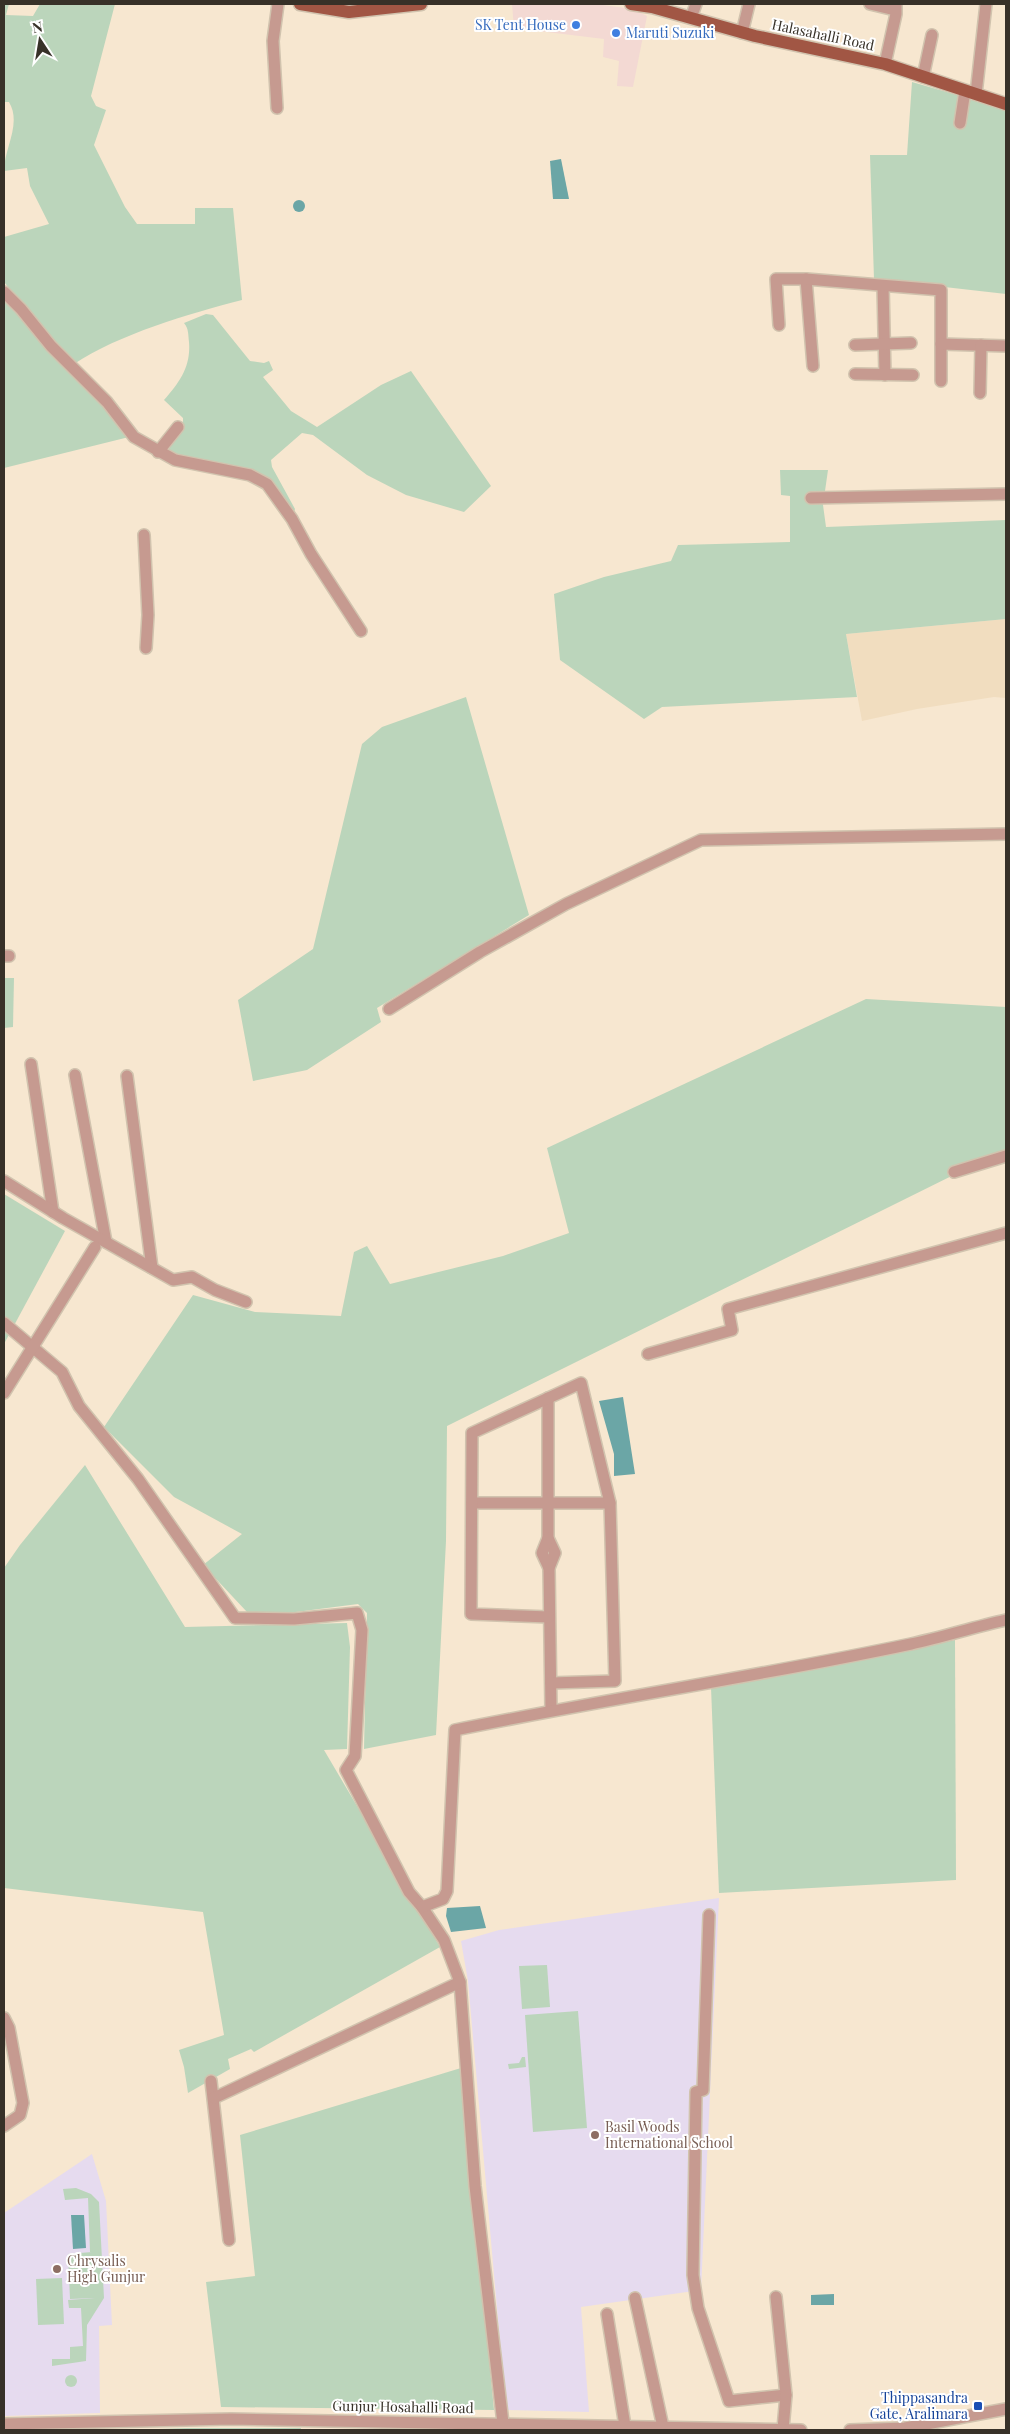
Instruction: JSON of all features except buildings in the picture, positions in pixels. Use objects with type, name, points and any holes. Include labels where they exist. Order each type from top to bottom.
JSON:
[{"type":"main road","points":[[300,4],[350,8],[420,4]]},
{"type":"main road","name":"Halasahalli Road","points":[[630,4],[691,18],[742,33],[885,64],[1006,104]]},
{"type":"street","points":[[277,108],[273,41],[278,4]]},
{"type":"street","points":[[691,18],[696,4]]},
{"type":"street","points":[[742,33],[749,4]]},
{"type":"street","points":[[870,4],[895,7],[885,64]]},
{"type":"street","points":[[960,123],[970,92],[986,4]]},
{"type":"street","points":[[923,77],[932,35]]},
{"type":"street","points":[[779,325],[776,279],[806,279],[942,290],[941,382]]},
{"type":"street","points":[[806,279],[813,366]]},
{"type":"street","points":[[883,286],[885,375]]},
{"type":"street","points":[[4,292],[21,309],[51,346],[107,402],[134,437],[175,460],[250,475],[267,484],[292,518],[311,554],[361,631]]},
{"type":"street","points":[[855,345],[911,343]]},
{"type":"street","points":[[941,344],[1006,346]]},
{"type":"street","points":[[980,393],[981,345]]},
{"type":"street","points":[[855,374],[913,375]]},
{"type":"street","points":[[158,452],[178,426]]},
{"type":"street","points":[[811,498],[1006,494]]},
{"type":"street","points":[[144,535],[148,615],[146,648]]},
{"type":"street","points":[[389,1009],[480,952],[566,904],[702,840],[1006,834]]},
{"type":"street","points":[[31,1064],[54,1212]]},
{"type":"street","points":[[4,1393],[100,1244],[75,1075]]},
{"type":"street","points":[[127,1076],[152,1268]]},
{"type":"street","points":[[954,1172],[1006,1156]]},
{"type":"street","points":[[4,1181],[54,1212],[100,1244],[173,1280],[192,1277],[214,1290],[246,1302]]},
{"type":"street","points":[[648,1354],[732,1330],[728,1309],[1006,1233]]},
{"type":"street","points":[[4,1323],[62,1372],[79,1406],[138,1479],[235,1618],[294,1619],[357,1613],[362,1630],[355,1756],[346,1770],[409,1892],[422,1907],[444,1940],[460,1982],[475,2186],[503,2423]]},
{"type":"street","points":[[550,1617],[471,1614],[472,1433],[581,1382],[610,1503],[614,1681],[550,1683]]},
{"type":"street","points":[[548,1398],[548,1538],[556,1553],[549,1568],[551,1710]]},
{"type":"street","points":[[472,1503],[610,1503]]},
{"type":"street","points":[[422,1907],[443,1899],[447,1891],[455,1730],[551,1710],[628,1699],[912,1644],[1006,1620]]},
{"type":"street","points":[[710,1915],[703,2090],[696,2092],[692,2275],[698,2308],[729,2401],[786,2395]]},
{"type":"street","points":[[214,2098],[460,1982]]},
{"type":"street","points":[[4,2018],[9,2028],[23,2103],[20,2115],[4,2126]]},
{"type":"street","points":[[211,2081],[229,2240]]},
{"type":"street","points":[[776,2297],[786,2395],[783,2430]]},
{"type":"street","points":[[635,2298],[663,2427]]},
{"type":"street","points":[[607,2314],[625,2426]]},
{"type":"street","points":[[850,2430],[905,2428],[1006,2408]]},
{"type":"street","name":"Gunjur Hosahalli Road","points":[[4,2424],[231,2419],[801,2430]]},
{"type":"shaded area","points":[[512,4],[595,4],[633,9],[647,16],[633,87],[617,86],[619,61],[603,57],[604,39],[514,28]]},
{"type":"shaded area","points":[[1006,619],[1006,698],[994,697],[917,709],[862,721],[846,634]]},
{"type":"shaded area","name":"Basil Woods International School","points":[[719,1898],[701,2290],[581,2307],[589,2412],[506,2410],[468,1981],[461,1941],[499,1930]]},
{"type":"shaded area","name":"Chrysalis High Gunjur","points":[[92,2154],[106,2201],[112,2325],[99,2326],[100,2413],[4,2416],[4,2213]]},
{"type":"green space","points":[[4,4],[9,4],[6,15],[33,16],[40,4],[115,4],[91,96],[96,106],[106,110],[94,145],[125,207],[137,224],[195,224],[195,208],[233,208],[242,300],[200,311],[133,334],[91,353],[74,364],[4,282],[4,237],[49,224],[30,186],[27,168],[4,171],[14,119],[13,110],[9,102],[4,102]]},
{"type":"green space","points":[[912,82],[1006,109],[1006,294],[874,279],[870,155],[907,155]]},
{"type":"green space","points":[[4,297],[21,313],[45,346],[104,406],[129,437],[4,468]]},
{"type":"green space","points":[[206,314],[213,315],[250,361],[264,363],[269,361],[273,370],[263,377],[291,411],[317,427],[381,385],[411,371],[491,486],[464,512],[406,495],[367,475],[313,435],[302,433],[271,460],[272,467],[295,509],[293,515],[273,490],[214,464],[164,452],[183,429],[183,418],[164,400],[175,387],[188,359],[188,334],[184,323]]},
{"type":"green space","points":[[780,470],[828,470],[823,505],[826,527],[1006,520],[1006,619],[846,634],[857,697],[662,707],[644,719],[560,660],[554,594],[604,577],[671,561],[678,545],[790,542],[790,496],[781,495]]},
{"type":"green space","points":[[466,697],[529,915],[377,1008],[381,1022],[307,1070],[253,1081],[238,1000],[313,949],[362,744],[382,727]]},
{"type":"green space","points":[[4,978],[14,978],[13,1027],[4,1028]]},
{"type":"green space","points":[[866,999],[1006,1007],[1006,1149],[447,1426],[446,1541],[436,1735],[364,1749],[367,1613],[358,1604],[288,1613],[247,1612],[203,1565],[242,1534],[174,1497],[104,1427],[193,1295],[255,1312],[341,1316],[354,1252],[367,1246],[390,1284],[503,1256],[569,1233],[547,1148]]},
{"type":"green space","points":[[4,1194],[65,1231],[4,1344]]},
{"type":"green space","points":[[85,1465],[185,1627],[347,1623],[350,1647],[347,1749],[324,1750],[440,1947],[254,2052],[251,2049],[228,2059],[230,2069],[188,2093],[179,2050],[224,2035],[203,1912],[4,1888],[4,1568],[20,1545]]},
{"type":"green space","points":[[955,1640],[956,1880],[719,1893],[711,1687]]},
{"type":"green space","points":[[547,1965],[550,2007],[522,2009],[519,1966]]},
{"type":"green space","points":[[578,2011],[587,2128],[533,2132],[525,2015]]},
{"type":"green space","points":[[522,2057],[525,2057],[526,2067],[509,2069],[508,2064],[519,2063]]},
{"type":"green space","points":[[461,2068],[494,2410],[221,2407],[206,2282],[255,2276],[240,2135]]},
{"type":"green space","points":[[76,2188],[91,2194],[99,2202],[104,2298],[87,2325],[86,2361],[52,2366],[52,2359],[70,2359],[70,2347],[83,2346],[81,2308],[69,2308],[68,2300],[95,2298],[70,2299],[68,2254],[92,2252],[90,2252],[88,2198],[65,2200],[63,2189]]},
{"type":"green space","points":[[62,2278],[64,2324],[38,2325],[36,2279]]},
{"type":"green space","points":[[73,2375],[76,2376],[76,2386],[69,2387],[66,2386],[65,2379],[66,2376]]},
{"type":"green space","points":[[301,2428],[301,2430],[130,2430]]},
{"type":"water","points":[[561,159],[569,199],[553,199],[550,161]]},
{"type":"water","points":[[297,200],[301,200],[305,206],[301,212],[297,212],[293,208],[293,204]]},
{"type":"water","points":[[623,1397],[635,1474],[614,1476],[614,1454],[599,1401]]},
{"type":"water","points":[[480,1906],[486,1928],[451,1932],[446,1916],[447,1908]]},
{"type":"water","points":[[71,2215],[84,2215],[86,2248],[73,2249]]},
{"type":"water","points":[[834,2294],[834,2305],[811,2305],[811,2295]]},
{"type":"place","name":"SK Tent House","points":[[576,25]]},
{"type":"place","name":"Maruti Suzuki","points":[[616,33]]},
{"type":"place","name":"Basil Woods International School","points":[[595,2135]]},
{"type":"place","name":"Chrysalis High Gunjur","points":[[57,2269]]},
{"type":"place","name":"Thippasandra Gate, Aralimara","points":[[978,2406]]}]
